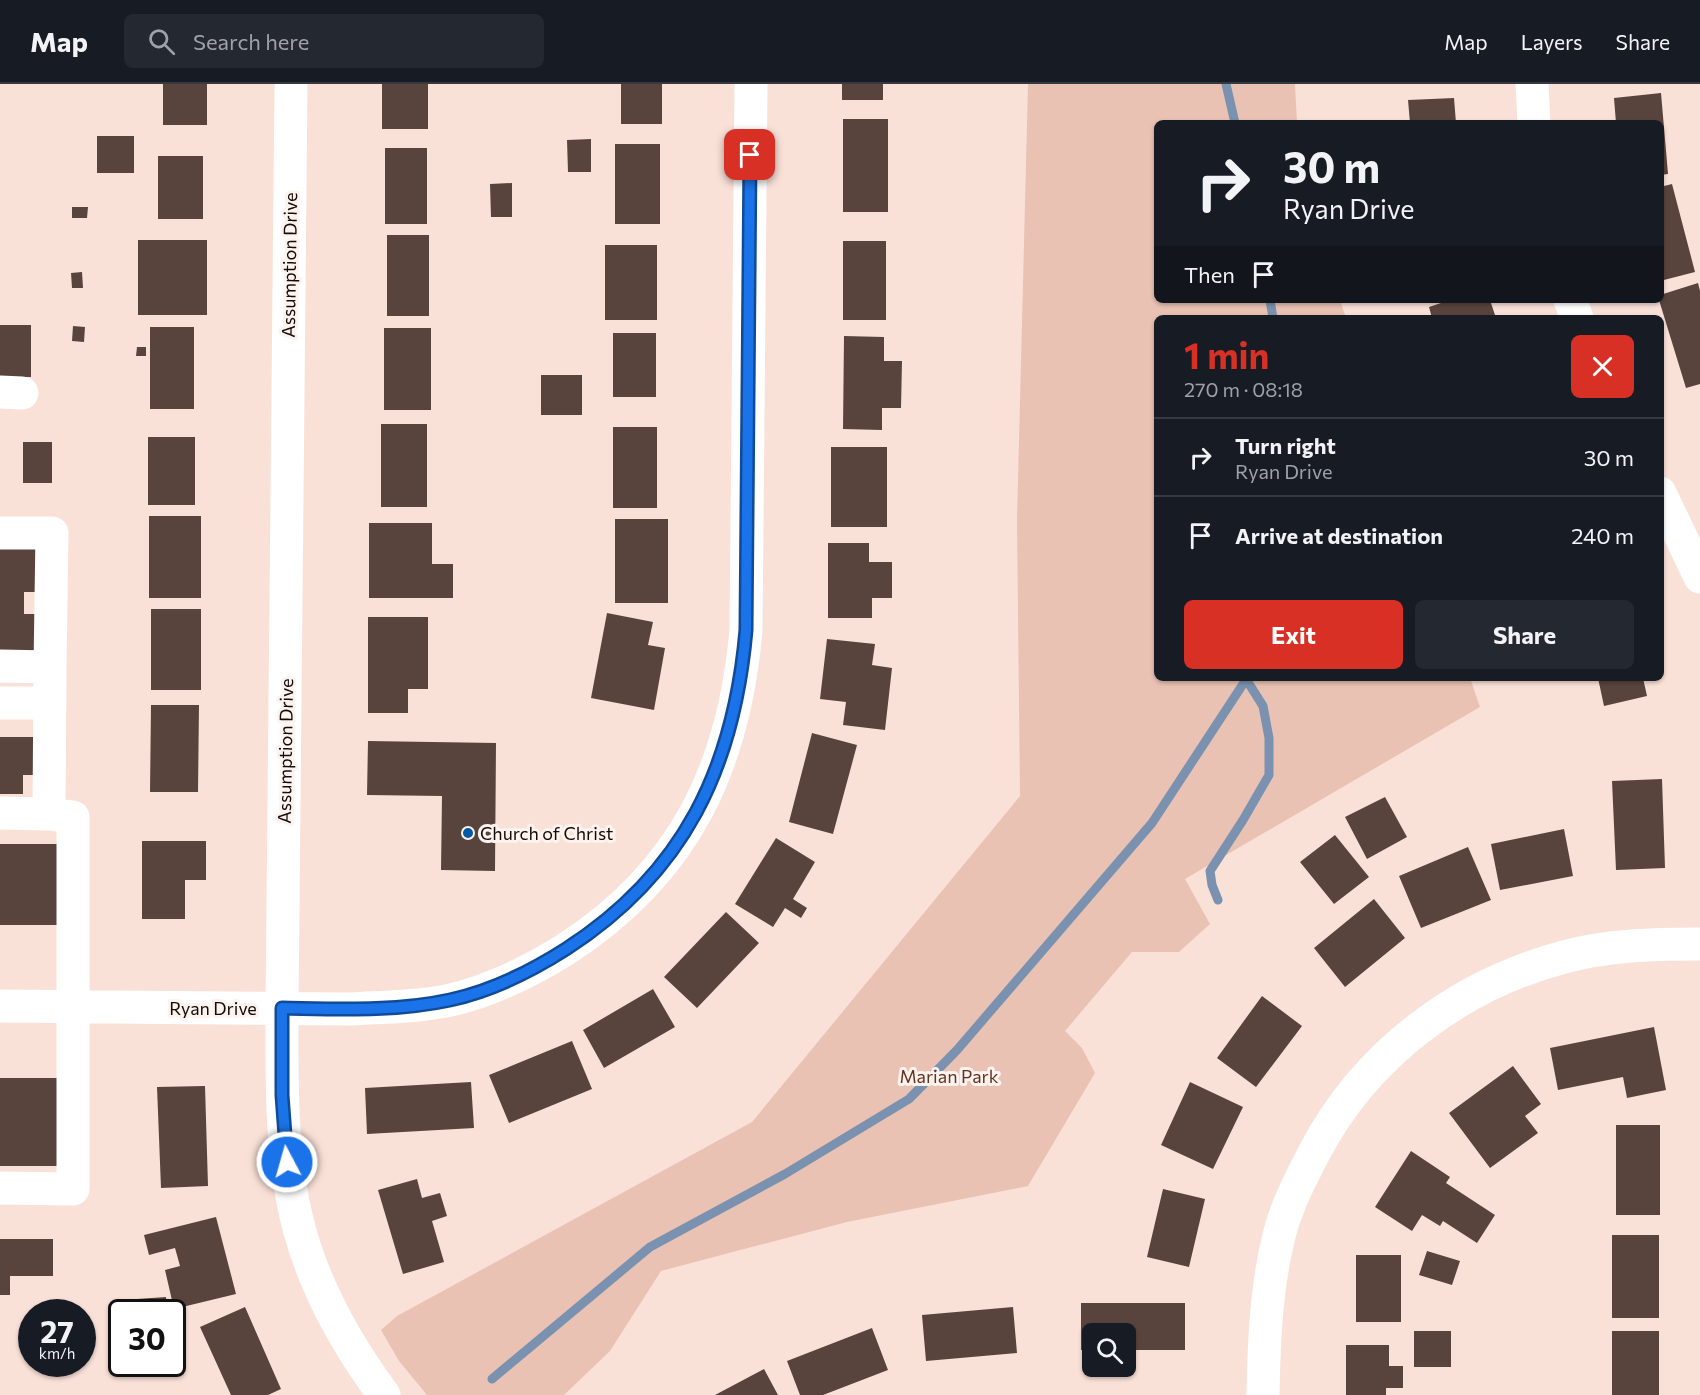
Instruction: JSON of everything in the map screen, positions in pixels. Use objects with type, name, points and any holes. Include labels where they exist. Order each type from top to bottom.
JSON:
[{"type":"street","name":"Assumption Drive","points":[[291,84],[282,1008],[282,1095],[285,1141],[290,1184],[299,1229],[333,1314],[356,1357],[384,1395]]},
{"type":"street","name":"Ryan Drive","points":[[0,1006],[401,1007],[450,1000],[496,986],[543,963],[584,938],[619,910],[669,856],[697,812],[716,770],[732,722],[742,674],[746,630],[751,84]]},
{"type":"street","points":[[1532,84],[1534,120]]},
{"type":"street","points":[[1664,501],[1700,577]]},
{"type":"street","points":[[0,533],[52,533],[49,814]]},
{"type":"street","points":[[0,666],[50,666]]},
{"type":"street","points":[[0,703],[50,703]]},
{"type":"street","points":[[0,813],[73,817],[73,1189],[0,1188]]},
{"type":"street","points":[[1263,1395],[1264,1334],[1269,1283],[1280,1231],[1300,1180],[1323,1136],[1347,1100],[1375,1068],[1405,1038],[1438,1014],[1477,991],[1519,971],[1565,957],[1612,948],[1657,944],[1700,944]]},
{"type":"green space","name":"Marian Park","points":[[1028,84],[1295,84],[1297,120],[1154,120],[1154,303],[1341,303],[1345,315],[1154,315],[1154,681],[1471,681],[1480,707],[1185,879],[1210,924],[1179,952],[1132,952],[1065,1031],[1082,1048],[1095,1073],[1028,1186],[847,1222],[661,1271],[610,1351],[564,1395],[427,1395],[399,1361],[381,1330],[397,1316],[752,1122],[1020,796],[1017,520]]},
{"type":"building","points":[[163,84],[207,84],[207,125],[163,125]]},
{"type":"building","points":[[382,84],[428,84],[428,129],[382,129]]},
{"type":"building","points":[[621,84],[662,84],[662,124],[621,124]]},
{"type":"building","points":[[842,84],[883,84],[883,100],[842,100]]},
{"type":"building","points":[[1661,93],[1663,120],[1616,120],[1614,98]]},
{"type":"building","points":[[1454,98],[1456,120],[1410,120],[1408,100]]},
{"type":"building","points":[[843,119],[888,119],[888,212],[843,212]]},
{"type":"building","points":[[1664,128],[1668,174],[1664,174]]},
{"type":"building","points":[[97,136],[134,136],[134,173],[97,173]]},
{"type":"building","points":[[591,139],[591,172],[568,172],[567,140]]},
{"type":"building","points":[[615,144],[660,144],[660,224],[615,224]]},
{"type":"building","points":[[385,148],[427,148],[427,224],[385,224]]},
{"type":"building","points":[[158,156],[203,156],[203,219],[158,219]]},
{"type":"building","points":[[512,183],[512,217],[491,217],[490,184]]},
{"type":"building","points":[[1672,184],[1695,272],[1664,280],[1664,186]]},
{"type":"building","points":[[72,207],[88,207],[87,218],[72,218]]},
{"type":"building","points":[[387,235],[429,235],[429,316],[387,316]]},
{"type":"building","points":[[138,240],[207,240],[207,315],[138,315]]},
{"type":"building","points":[[843,241],[886,241],[886,320],[843,320]]},
{"type":"building","points":[[605,245],[657,245],[657,320],[605,320]]},
{"type":"building","points":[[82,272],[83,288],[72,288],[71,273]]},
{"type":"building","points":[[1698,283],[1700,291],[1700,384],[1686,388],[1660,303],[1664,303],[1664,294]]},
{"type":"building","points":[[1441,303],[1491,303],[1495,315],[1431,315],[1429,307]]},
{"type":"building","points":[[0,325],[31,325],[31,377],[0,377]]},
{"type":"building","points":[[73,326],[85,327],[84,342],[72,341]]},
{"type":"building","points":[[150,327],[194,327],[194,409],[150,409]]},
{"type":"building","points":[[384,328],[431,328],[431,410],[384,410]]},
{"type":"building","points":[[613,333],[656,333],[656,397],[613,397]]},
{"type":"building","points":[[844,336],[884,337],[884,361],[902,361],[901,408],[882,408],[882,430],[843,429]]},
{"type":"building","points":[[137,347],[146,347],[146,356],[136,356]]},
{"type":"building","points":[[541,375],[582,375],[582,415],[541,415]]},
{"type":"building","points":[[381,424],[427,424],[427,507],[381,507]]},
{"type":"building","points":[[613,427],[657,427],[657,508],[613,508]]},
{"type":"building","points":[[148,437],[195,437],[195,505],[148,505]]},
{"type":"building","points":[[23,442],[52,442],[52,483],[23,483]]},
{"type":"building","points":[[831,447],[887,447],[887,527],[831,527]]},
{"type":"building","points":[[149,516],[201,516],[201,598],[149,598]]},
{"type":"building","points":[[615,519],[668,519],[668,603],[615,603]]},
{"type":"building","points":[[369,523],[432,523],[432,564],[453,564],[453,598],[369,598]]},
{"type":"building","points":[[828,543],[869,543],[869,562],[892,562],[892,598],[872,598],[872,618],[828,618]]},
{"type":"building","points":[[0,548],[44,549],[44,592],[24,592],[24,614],[43,614],[43,659],[0,658]]},
{"type":"building","points":[[151,609],[201,609],[201,690],[151,690]]},
{"type":"building","points":[[607,613],[653,622],[648,645],[665,648],[654,710],[591,698]]},
{"type":"building","points":[[368,617],[428,617],[428,689],[408,689],[408,713],[368,713]]},
{"type":"building","points":[[827,639],[875,644],[872,665],[892,668],[885,730],[843,725],[846,702],[820,699]]},
{"type":"building","points":[[1599,681],[1644,681],[1647,696],[1604,706]]},
{"type":"building","points":[[151,705],[199,705],[198,792],[150,792]]},
{"type":"building","points":[[812,733],[857,745],[833,834],[789,822]]},
{"type":"building","points":[[0,737],[46,737],[46,775],[23,775],[23,794],[0,794]]},
{"type":"building","name":"Church of Christ","points":[[368,741],[496,743],[495,871],[441,870],[442,796],[367,795]]},
{"type":"building","points":[[1662,779],[1665,868],[1616,870],[1612,781]]},
{"type":"building","points":[[1385,797],[1407,837],[1367,859],[1345,817]]},
{"type":"building","points":[[1564,829],[1573,876],[1500,890],[1491,844]]},
{"type":"building","points":[[1335,835],[1369,877],[1334,904],[1300,862]]},
{"type":"building","points":[[776,838],[815,862],[793,899],[807,908],[801,918],[785,908],[773,927],[735,904]]},
{"type":"building","points":[[142,841],[206,841],[206,880],[185,880],[185,919],[142,919]]},
{"type":"building","points":[[0,844],[64,844],[64,925],[0,925]]},
{"type":"building","points":[[1468,847],[1491,900],[1421,928],[1399,876]]},
{"type":"building","points":[[1374,899],[1405,938],[1345,987],[1314,948]]},
{"type":"building","points":[[726,912],[759,943],[697,1008],[664,977]]},
{"type":"building","points":[[653,989],[675,1027],[604,1068],[583,1030]]},
{"type":"building","points":[[1262,996],[1302,1026],[1256,1087],[1217,1058]]},
{"type":"building","points":[[1654,1027],[1666,1090],[1627,1098],[1623,1077],[1558,1090],[1550,1048]]},
{"type":"building","points":[[572,1041],[592,1089],[509,1123],[489,1075]]},
{"type":"building","points":[[1513,1066],[1541,1104],[1525,1116],[1538,1133],[1490,1168],[1449,1113]]},
{"type":"building","points":[[0,1078],[62,1078],[62,1166],[0,1166]]},
{"type":"building","points":[[471,1082],[474,1128],[367,1134],[365,1088]]},
{"type":"building","points":[[1190,1082],[1243,1107],[1213,1169],[1161,1145]]},
{"type":"building","points":[[205,1086],[208,1186],[161,1188],[157,1087]]},
{"type":"building","points":[[1616,1125],[1660,1125],[1660,1215],[1616,1215]]},
{"type":"building","points":[[1411,1151],[1450,1177],[1446,1183],[1495,1215],[1477,1243],[1443,1221],[1440,1226],[1422,1215],[1412,1231],[1375,1207]]},
{"type":"building","points":[[417,1179],[422,1198],[440,1193],[447,1216],[432,1221],[444,1262],[403,1274],[378,1190]]},
{"type":"building","points":[[1163,1189],[1205,1199],[1189,1267],[1147,1257]]},
{"type":"building","points":[[216,1217],[236,1294],[186,1306],[186,1299],[172,1299],[165,1270],[180,1266],[175,1248],[149,1255],[144,1235]]},
{"type":"building","points":[[1612,1235],[1659,1235],[1659,1318],[1612,1318]]},
{"type":"building","points":[[0,1239],[53,1239],[53,1276],[10,1276],[10,1295],[0,1295]]},
{"type":"building","points":[[1427,1251],[1460,1261],[1452,1285],[1419,1275]]},
{"type":"building","points":[[1356,1255],[1401,1255],[1401,1322],[1356,1322]]},
{"type":"building","points":[[166,1297],[166,1299],[137,1299]]},
{"type":"building","points":[[1081,1303],[1185,1303],[1185,1350],[1136,1350],[1136,1323],[1082,1323],[1081,1350]]},
{"type":"building","points":[[245,1307],[281,1389],[268,1395],[231,1395],[200,1327]]},
{"type":"building","points":[[1013,1307],[1017,1353],[926,1361],[922,1315]]},
{"type":"building","points":[[872,1328],[888,1370],[823,1395],[800,1395],[787,1361]]},
{"type":"building","points":[[1414,1331],[1451,1331],[1451,1367],[1414,1367]]},
{"type":"building","points":[[1612,1331],[1659,1331],[1659,1395],[1612,1395]]},
{"type":"building","points":[[1346,1345],[1389,1345],[1389,1366],[1403,1366],[1403,1388],[1386,1388],[1386,1395],[1346,1395]]},
{"type":"building","points":[[764,1369],[778,1395],[715,1395]]},
{"type":"waterway","points":[[1226,84],[1234,120]]},
{"type":"waterway","points":[[1270,303],[1272,315]]},
{"type":"waterway","points":[[492,1379],[650,1247],[785,1174],[909,1099],[957,1050],[1152,823],[1245,681]]},
{"type":"waterway","points":[[1218,900],[1210,871],[1269,775],[1269,738],[1263,706],[1247,681]]},
{"type":"place","name":"Church of Christ","points":[[468,833]]},
{"type":"route","points":[[287,1162],[282,1095],[282,1008],[401,1007],[450,1000],[496,986],[543,963],[584,938],[619,910],[648,881],[676,847],[697,812],[716,770],[732,722],[742,674],[746,630],[750,155]]}]
